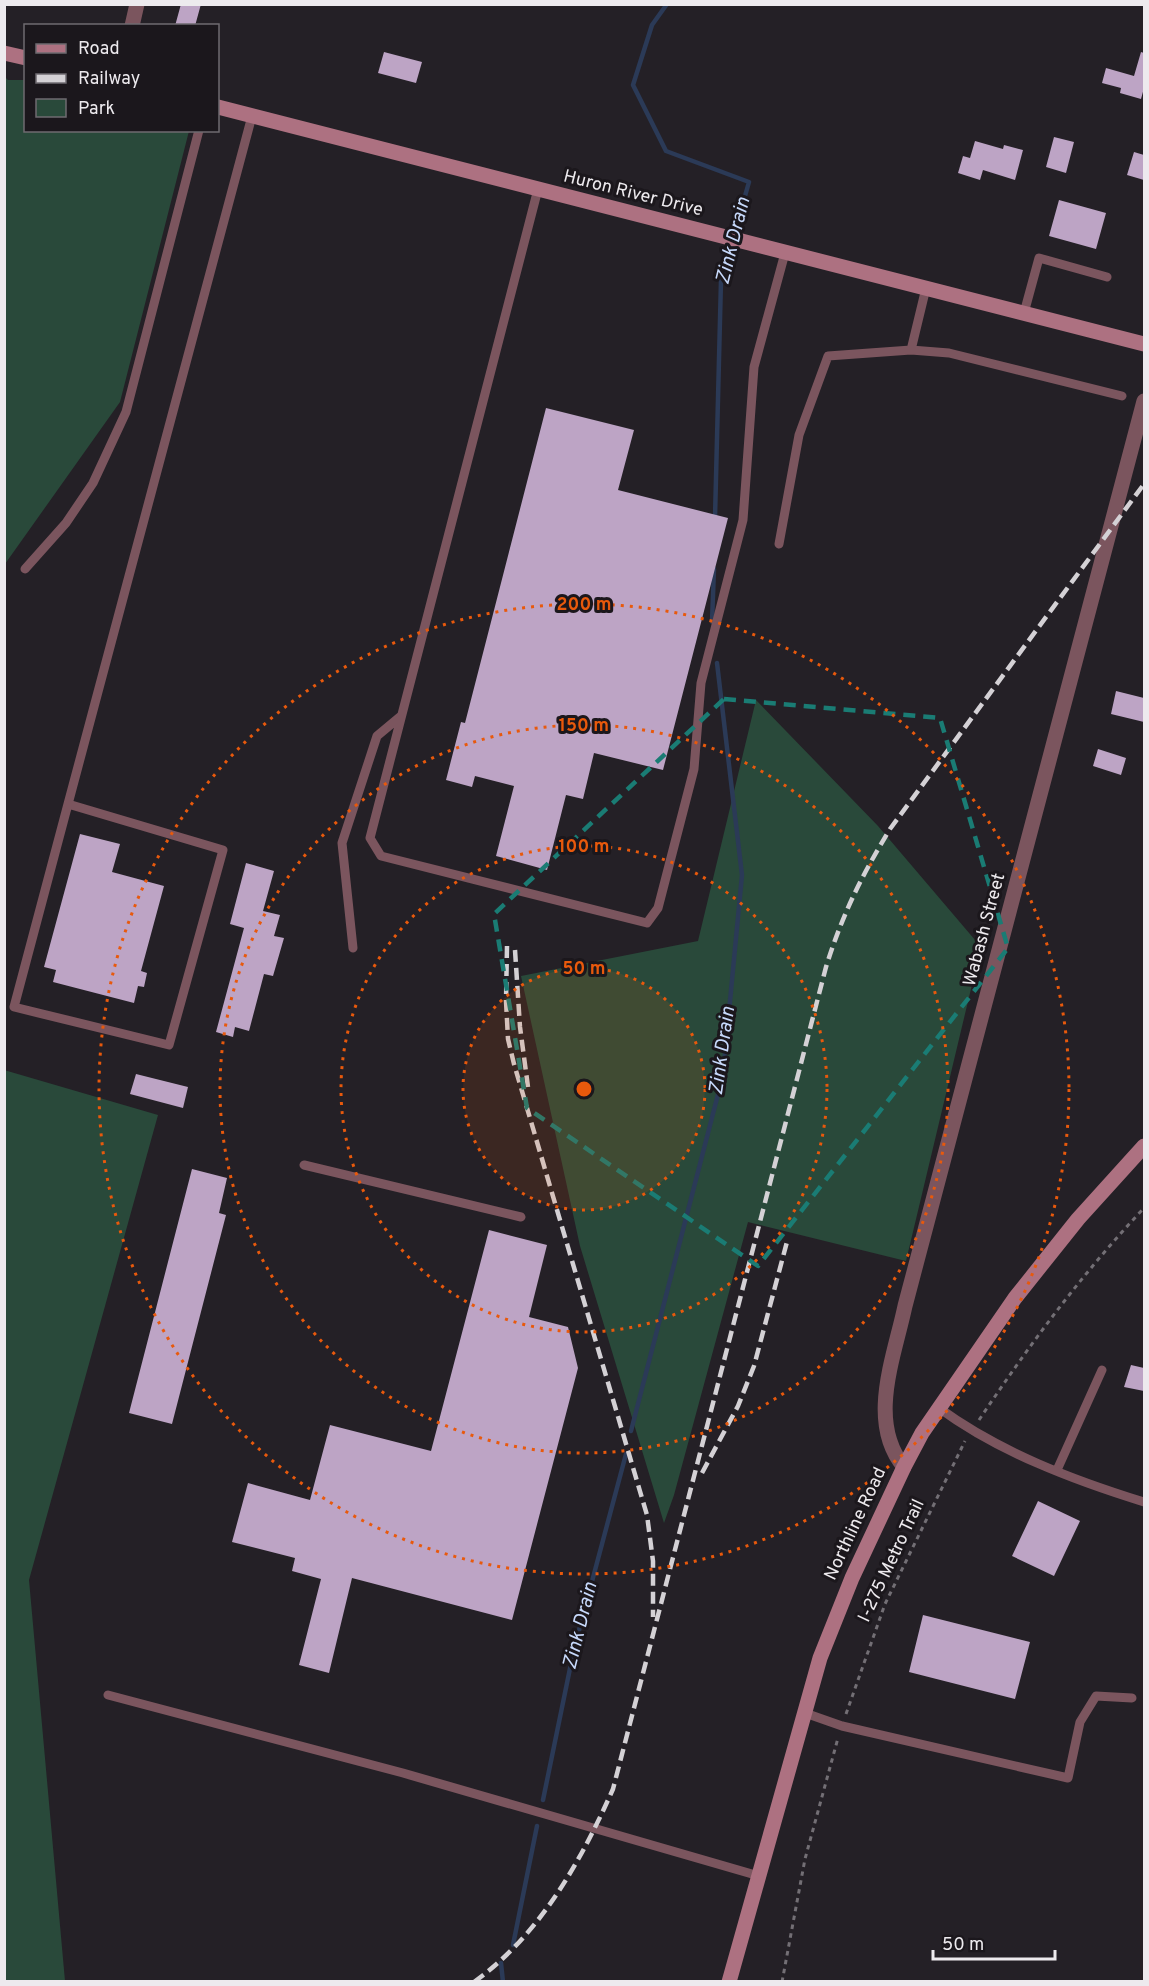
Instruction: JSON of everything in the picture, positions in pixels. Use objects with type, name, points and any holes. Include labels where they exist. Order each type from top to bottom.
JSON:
[{"type":"street","points":[[132,24],[137,4]]},
{"type":"street","points":[[4,53],[24,58]]},
{"type":"street","name":"Huron River Drive","points":[[219,107],[1144,344]]},
{"type":"street","name":"Wabash Street","points":[[904,1467],[893,1454],[886,1432],[884,1402],[905,1306],[1144,401]]},
{"type":"street","name":"Northline Road","points":[[729,1982],[820,1658],[852,1578],[904,1467],[939,1408],[980,1347],[1046,1258],[1144,1146]]},
{"type":"lane","points":[[68,804],[223,850],[169,1046],[14,1007],[68,804],[252,116]]},
{"type":"lane","points":[[25,569],[66,522],[93,483],[126,412],[199,132]]},
{"type":"lane","points":[[538,189],[370,838],[381,856],[647,923],[657,908],[694,769],[701,683],[743,520],[754,367],[785,253]]},
{"type":"lane","points":[[1024,313],[1040,258],[1107,277]]},
{"type":"lane","points":[[910,350],[926,288]]},
{"type":"lane","points":[[778,544],[799,435],[828,356],[910,350],[950,353],[1122,396]]},
{"type":"lane","points":[[353,948],[342,843],[377,736],[402,716]]},
{"type":"lane","points":[[304,1165],[521,1217]]},
{"type":"lane","points":[[1057,1470],[1102,1370]]},
{"type":"lane","points":[[939,1408],[971,1432],[1091,1486],[1144,1502]]},
{"type":"lane","points":[[108,1695],[403,1773],[759,1876]]},
{"type":"lane","points":[[805,1713],[842,1726],[1068,1778],[1080,1722],[1096,1696],[1132,1698]]},
{"type":"path","name":"I-275 Metro Trail","points":[[782,1982],[805,1859],[842,1726],[885,1604],[971,1432],[1040,1330],[1109,1246],[1144,1208]]},
{"type":"highlighted area","points":[[724,699],[940,718],[1008,948],[758,1266],[527,1108],[494,914]]},
{"type":"green space","points":[[5,77],[8,80],[24,80],[24,132],[189,132],[120,402],[5,564]]},
{"type":"green space","points":[[756,700],[878,826],[981,947],[906,1261],[748,1222],[674,1495],[664,1523],[580,1246],[521,976],[698,941]]},
{"type":"green space","points":[[4,1070],[158,1115],[29,1580],[65,1981],[5,1981]]},
{"type":"building","points":[[181,4],[201,4],[196,24],[176,24]]},
{"type":"building","points":[[384,52],[422,62],[416,83],[378,73]]},
{"type":"building","points":[[1141,52],[1144,53],[1144,88],[1141,99],[1120,93],[1121,88],[1102,83],[1106,68],[1134,76]]},
{"type":"building","points":[[1054,137],[1074,142],[1066,173],[1046,167]]},
{"type":"building","points":[[975,141],[1003,149],[1004,145],[1023,150],[1015,180],[983,170],[980,180],[958,173],[963,156],[970,158]]},
{"type":"building","points":[[1134,152],[1144,155],[1144,180],[1127,175]]},
{"type":"building","points":[[1059,200],[1106,213],[1096,249],[1049,236]]},
{"type":"building","points":[[546,408],[634,430],[618,490],[728,518],[663,770],[594,753],[583,799],[566,795],[547,870],[496,856],[514,786],[475,776],[472,787],[446,780],[461,722],[465,723]]},
{"type":"building","points":[[1116,691],[1144,698],[1144,722],[1111,714]]},
{"type":"building","points":[[1098,749],[1126,758],[1121,775],[1093,766]]},
{"type":"building","points":[[80,834],[120,844],[112,872],[164,886],[141,971],[147,973],[144,987],[138,986],[134,1003],[53,982],[56,970],[44,967]]},
{"type":"building","points":[[246,863],[274,871],[263,911],[280,915],[274,936],[284,938],[273,976],[264,974],[249,1031],[235,1027],[233,1037],[216,1032],[244,928],[230,924]]},
{"type":"building","points":[[136,1074],[188,1087],[183,1108],[130,1094]]},
{"type":"building","points":[[192,1169],[227,1178],[219,1213],[226,1215],[172,1424],[129,1413]]},
{"type":"building","points":[[489,1230],[547,1245],[529,1317],[568,1327],[578,1368],[512,1620],[352,1578],[329,1673],[299,1665],[321,1579],[292,1571],[295,1558],[232,1542],[248,1483],[310,1500],[330,1425],[431,1451]]},
{"type":"building","points":[[1131,1365],[1144,1368],[1144,1391],[1124,1387]]},
{"type":"building","points":[[1038,1501],[1080,1521],[1054,1576],[1012,1556]]},
{"type":"building","points":[[923,1615],[1030,1642],[1015,1699],[909,1672]]},
{"type":"waterway","name":"Zink Drain","points":[[667,4],[652,25],[633,85],[666,151],[749,182],[721,280],[715,518]]},
{"type":"waterway","name":"Zink Drain","points":[[712,622],[714,569]]},
{"type":"waterway","name":"Zink Drain","points":[[631,1431],[723,1075],[742,875],[717,663]]},
{"type":"waterway","name":"Zink Drain","points":[[543,1800],[574,1649],[626,1454]]},
{"type":"waterway","name":"Zink Drain","points":[[513,1945],[537,1826]]},
{"type":"waterway","name":"Zink Drain","points":[[501,1963],[503,1982]]},
{"type":"railway","points":[[474,1982],[498,1963],[539,1919],[587,1843],[613,1789],[826,967],[846,912],[890,829],[1144,484]]},
{"type":"railway","points":[[507,946],[508,1039],[647,1515],[653,1561],[653,1617]]},
{"type":"railway","points":[[515,950],[520,1027],[528,1087]]},
{"type":"railway","points":[[702,1473],[738,1406],[754,1366],[788,1238]]}]
